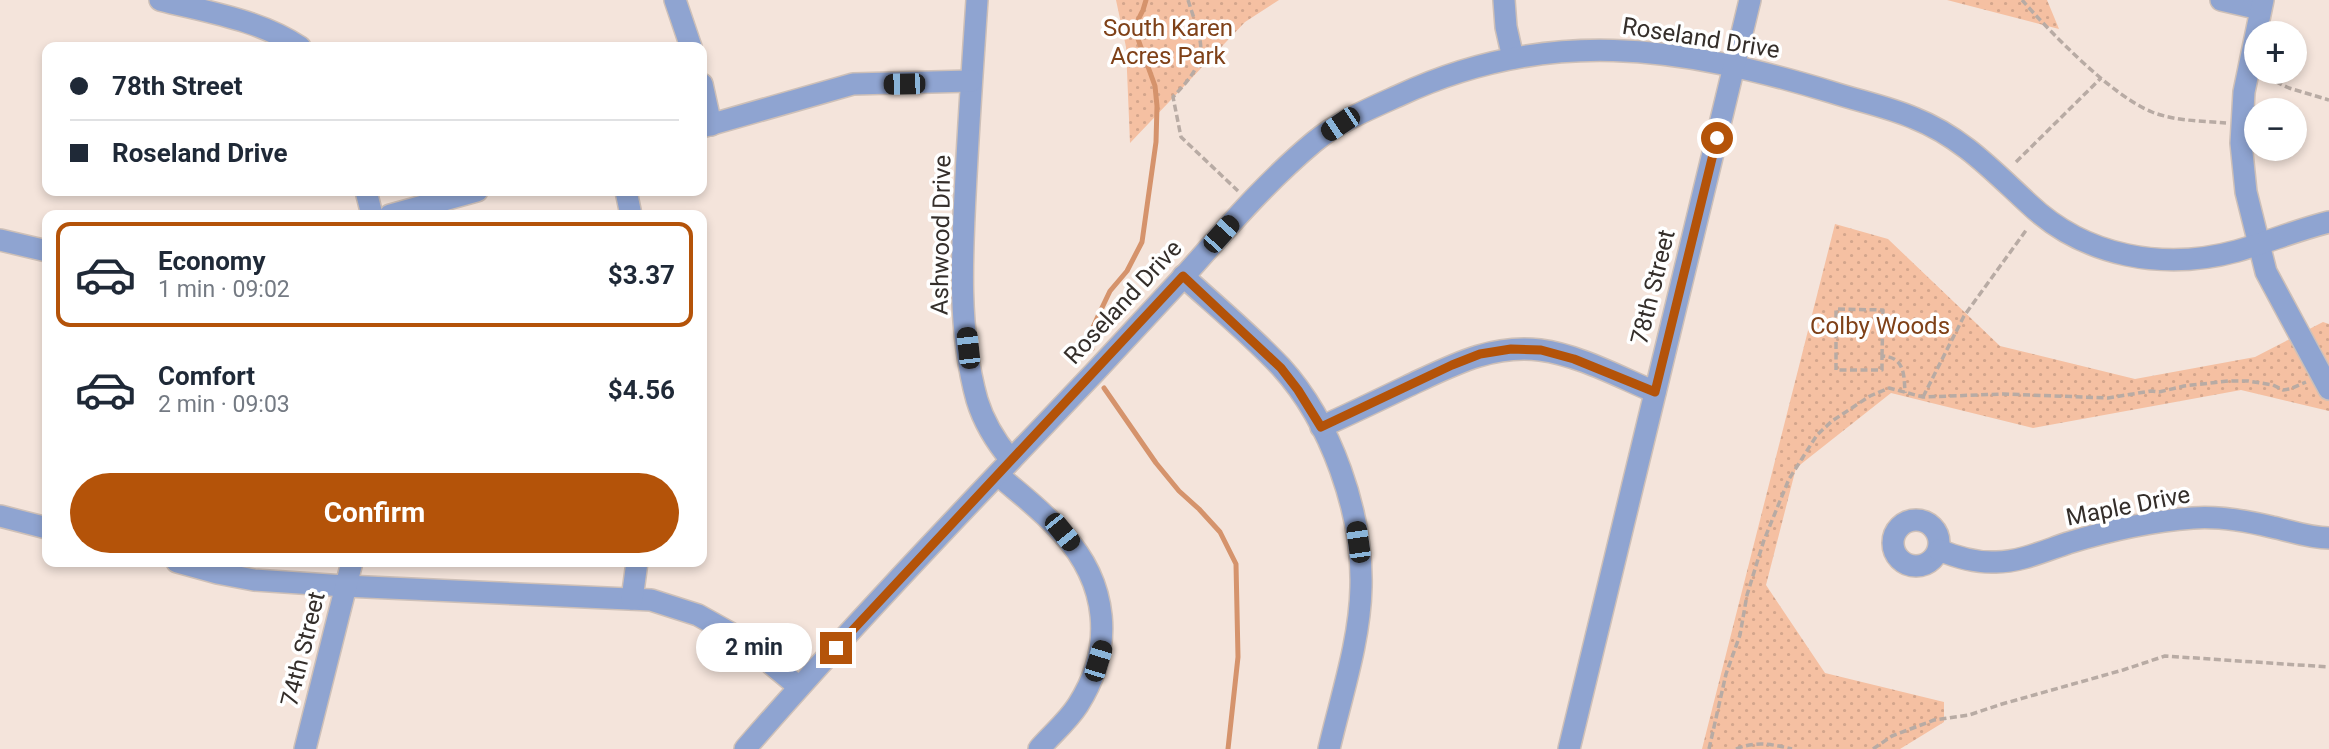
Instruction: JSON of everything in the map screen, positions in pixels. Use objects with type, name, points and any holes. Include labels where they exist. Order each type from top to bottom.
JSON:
[{"type":"street","points":[[160,0],[260,26],[292,42]]},
{"type":"street","points":[[675,0],[689,42]]},
{"type":"street","name":"Ashwood Drive","points":[[977,0],[962,261],[964,310],[978,402],[1005,468],[1077,551],[1089,573],[1099,602],[1102,648],[1094,674],[1077,706],[1055,734],[1038,749]]},
{"type":"street","points":[[1504,0],[1506,27],[1513,58]]},
{"type":"street","name":"78th Street","points":[[1569,749],[1750,0]]},
{"type":"street","points":[[2221,0],[2262,4],[2244,92],[2241,143],[2246,192],[2266,272],[2325,381]]},
{"type":"street","name":"Roseland Drive","points":[[745,749],[799,687],[1274,177],[1340,124],[1428,82],[1473,66],[1552,52],[1600,49],[1648,51],[1788,79],[1916,118],[1980,157],[2007,180],[2031,206],[2069,235],[2087,244],[2123,255],[2189,260],[2235,251],[2329,222]]},
{"type":"street","points":[[707,126],[853,85],[971,81]]},
{"type":"street","points":[[408,210],[459,196]]},
{"type":"street","points":[[0,240],[42,250]]},
{"type":"street","points":[[1183,276],[1281,368],[1321,427],[1342,470],[1355,522],[1361,563],[1361,590],[1353,644],[1329,749]]},
{"type":"street","points":[[1321,427],[1452,365],[1480,354],[1511,349],[1541,350],[1574,359],[1655,392]]},
{"type":"street","points":[[0,516],[42,527]]},
{"type":"street","name":"Maple Drive","points":[[1938,550],[1954,556],[1995,562],[2026,557],[2141,525],[2193,518],[2220,518],[2270,526],[2305,536],[2329,538]]},
{"type":"street","points":[[195,567],[254,580],[651,600],[698,615],[741,639],[799,687]]},
{"type":"street","name":"74th Street","points":[[305,749],[351,567]]},
{"type":"street","points":[[632,599],[635,567]]},
{"type":"path","points":[[1188,0],[1201,41],[1201,55],[1195,73],[1173,97],[1181,136],[1239,192]]},
{"type":"path","points":[[2022,0],[2101,78],[2130,100],[2170,118],[2242,124]]},
{"type":"path","points":[[2016,162],[2101,78]]},
{"type":"path","points":[[2281,84],[2329,100]]},
{"type":"path","points":[[1923,397],[1964,316],[2027,229]]},
{"type":"path","points":[[1836,309],[1883,310],[1882,356],[1882,370],[1836,370],[1836,309]]},
{"type":"path","points":[[1882,356],[1897,359],[1902,365],[1905,393]]},
{"type":"path","points":[[1709,749],[1728,666],[1740,635],[1747,595],[1764,540],[1789,479],[1817,435],[1832,421],[1882,389],[1889,388],[1923,397],[2004,394],[2108,398],[2151,391],[2159,393],[2192,385],[2248,381],[2283,390],[2325,381]]},
{"type":"path","points":[[1873,749],[1892,736],[1934,720],[1969,715],[2165,656],[2329,667]]},
{"type":"path","points":[[1736,749],[1763,743],[1791,749]]},
{"type":"green space","name":"South Karen Acres Park","points":[[1116,0],[1279,0],[1245,22],[1130,143],[1126,47]]},
{"type":"green space","points":[[1947,0],[2047,0],[2059,29]]},
{"type":"green space","name":"Colby Woods","points":[[1835,224],[1888,239],[2000,346],[2135,379],[2255,357],[2323,322],[2329,324],[2329,411],[2241,390],[2033,428],[1891,393],[1796,468],[1766,585],[1825,673],[1944,702],[1944,722],[1900,749],[1702,749]]},
{"type":"waterway","points":[[1092,349],[1090,334],[1099,314],[1110,291],[1127,271],[1142,242],[1156,142],[1157,106],[1155,86],[1134,28],[1146,0]]},
{"type":"waterway","points":[[1104,388],[1156,463],[1179,491],[1220,532],[1236,564],[1238,657],[1228,749]]},
{"type":"route","points":[[836,648],[1183,276],[1281,368],[1321,427],[1452,365],[1480,354],[1511,349],[1541,350],[1574,359],[1655,392],[1717,138]]}]
